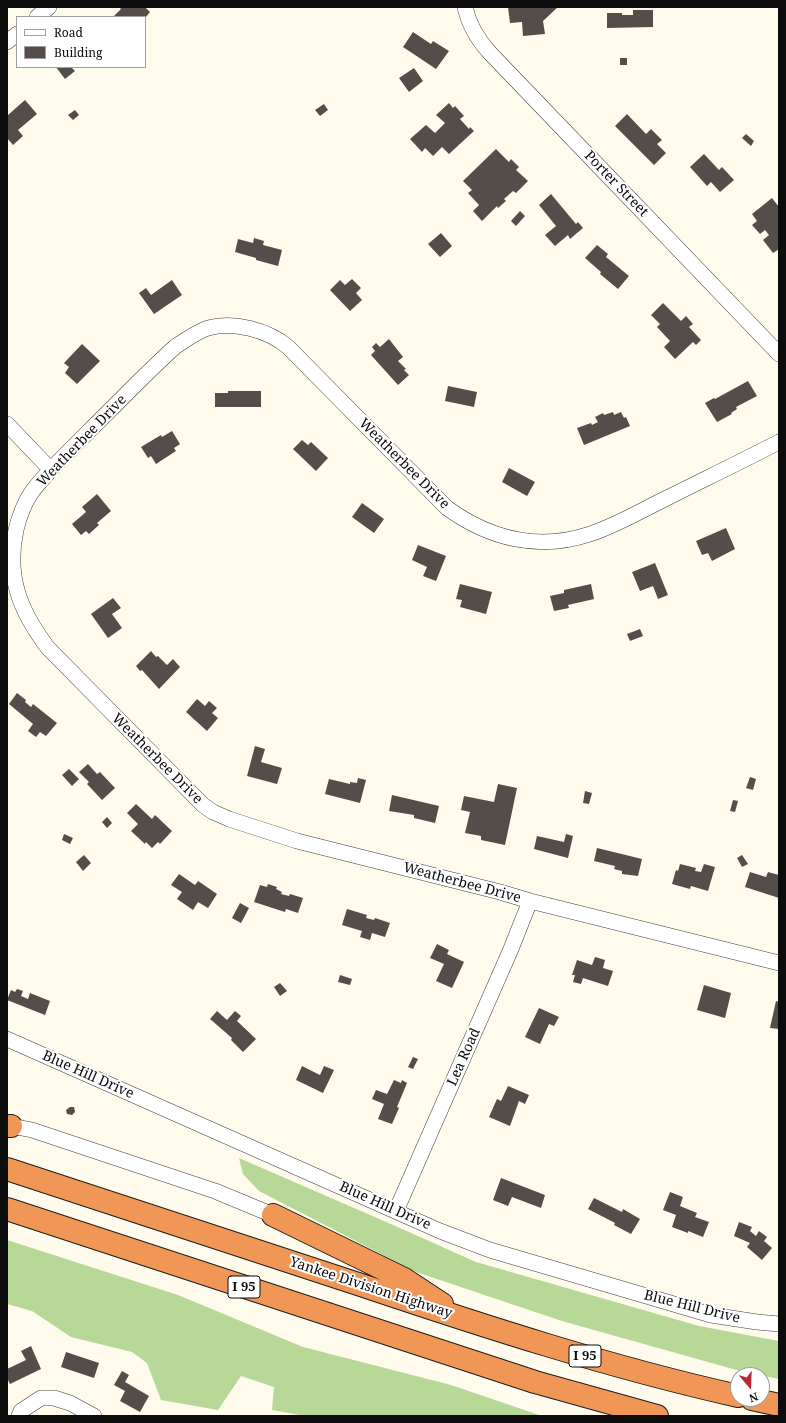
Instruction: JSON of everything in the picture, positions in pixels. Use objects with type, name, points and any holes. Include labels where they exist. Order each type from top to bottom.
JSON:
[{"type":"highway","name":"Yankee Division Highway","points":[[7,1168],[468,1320],[584,1356],[730,1394]]},
{"type":"highway","name":"I 95","points":[[7,1210],[535,1382],[657,1416]]},
{"type":"highway","points":[[273,1214],[404,1279],[468,1320]]},
{"type":"street","points":[[38,16],[49,7]]},
{"type":"street","name":"Porter Street","points":[[465,7],[469,22],[474,32],[490,53],[779,354]]},
{"type":"street","points":[[7,42],[16,35]]},
{"type":"street","name":"Weatherbee Drive","points":[[779,442],[632,516],[591,534],[543,541],[514,539],[485,530],[447,508],[283,343],[261,332],[239,327],[221,326],[208,328],[176,346],[51,470],[30,494],[19,518],[13,544],[12,563],[15,582],[21,603],[33,628],[48,648],[203,804],[213,812],[229,819],[297,841],[779,963]]},
{"type":"street","points":[[7,424],[51,470]]},
{"type":"street","name":"Lea Road","points":[[396,1211],[511,949],[530,901]]},
{"type":"street","name":"Blue Hill Drive","points":[[7,1039],[440,1231],[490,1250],[550,1269],[711,1314],[757,1322],[779,1324]]},
{"type":"street","points":[[9,1126],[32,1130],[216,1191],[273,1214]]},
{"type":"street","points":[[19,1416],[41,1398],[54,1398],[70,1403],[94,1416]]},
{"type":"green space","points":[[239,1158],[476,1262],[699,1326],[779,1341],[779,1379],[770,1377],[770,1367],[730,1368],[562,1321],[416,1272],[259,1191],[243,1174]]},
{"type":"green space","points":[[7,1240],[178,1295],[303,1347],[451,1385],[542,1416],[305,1416],[272,1410],[274,1387],[241,1376],[218,1410],[161,1400],[147,1363],[132,1352],[71,1337],[32,1311],[7,1304]]},
{"type":"building","points":[[119,7],[145,7],[150,12],[146,17],[114,16],[121,9]]},
{"type":"building","points":[[508,7],[558,7],[543,21],[545,34],[523,36],[522,22],[510,23]]},
{"type":"building","points":[[633,10],[653,10],[653,27],[607,28],[607,13],[633,15]]},
{"type":"building","points":[[413,32],[431,44],[433,41],[449,51],[436,69],[403,47]]},
{"type":"building","points":[[620,58],[627,58],[627,65],[620,65]]},
{"type":"building","points":[[57,68],[72,68],[75,71],[65,79]]},
{"type":"building","points":[[414,68],[423,81],[409,92],[399,78]]},
{"type":"building","points":[[25,100],[37,114],[18,130],[23,136],[13,145],[7,138],[7,114],[8,115]]},
{"type":"building","points":[[449,103],[453,108],[455,106],[464,116],[460,119],[469,129],[470,127],[474,131],[449,154],[442,147],[433,156],[425,148],[422,152],[410,139],[426,125],[435,133],[445,123],[436,115]]},
{"type":"building","points":[[324,104],[328,110],[320,116],[315,110]]},
{"type":"building","points":[[75,110],[79,115],[73,120],[68,115]]},
{"type":"building","points":[[627,114],[646,134],[651,129],[662,140],[657,144],[666,153],[654,165],[615,126]]},
{"type":"building","points":[[746,134],[754,141],[751,146],[742,138]]},
{"type":"building","points":[[496,149],[509,162],[511,159],[519,167],[516,170],[528,181],[516,193],[513,191],[504,199],[506,201],[498,208],[497,206],[482,221],[473,211],[479,205],[468,193],[472,190],[463,181]]},
{"type":"building","points":[[704,154],[719,170],[722,167],[734,180],[720,192],[711,182],[707,186],[690,167]]},
{"type":"building","points":[[551,194],[576,224],[578,222],[583,228],[570,239],[568,235],[555,246],[545,235],[556,226],[539,205]]},
{"type":"building","points":[[772,198],[779,207],[779,249],[773,253],[763,240],[769,235],[765,230],[760,234],[752,225],[757,221],[752,214]]},
{"type":"building","points":[[520,211],[525,216],[516,226],[511,221]]},
{"type":"building","points":[[441,233],[452,246],[440,257],[428,244]]},
{"type":"building","points":[[254,238],[264,241],[263,245],[282,250],[278,266],[235,252],[238,239],[253,243]]},
{"type":"building","points":[[597,245],[608,254],[606,257],[629,276],[618,289],[600,274],[601,272],[585,258]]},
{"type":"building","points":[[352,279],[361,288],[356,293],[362,300],[350,311],[330,290],[340,280],[345,285]]},
{"type":"building","points":[[172,280],[182,295],[154,314],[139,293],[146,288],[151,295]]},
{"type":"building","points":[[663,303],[681,321],[686,316],[693,324],[689,327],[701,340],[696,345],[693,342],[675,359],[664,347],[670,341],[657,327],[660,324],[651,315]]},
{"type":"building","points":[[389,339],[403,357],[398,361],[406,369],[404,370],[409,375],[398,385],[371,355],[375,351],[372,347],[376,343],[380,347]]},
{"type":"building","points":[[82,344],[100,361],[77,384],[65,373],[69,367],[64,363]]},
{"type":"building","points":[[748,381],[757,396],[736,407],[737,409],[731,413],[732,414],[717,422],[705,403]]},
{"type":"building","points":[[448,386],[477,392],[474,407],[445,401]]},
{"type":"building","points":[[228,391],[261,391],[261,407],[215,407],[215,393],[228,393]]},
{"type":"building","points":[[613,412],[614,415],[621,412],[624,418],[626,417],[630,426],[584,445],[577,428],[591,423],[592,425],[598,422],[595,417],[603,413],[604,415]]},
{"type":"building","points":[[172,431],[180,444],[174,448],[176,451],[156,464],[151,456],[148,458],[141,447],[161,435],[162,437]]},
{"type":"building","points":[[302,440],[308,445],[311,442],[328,458],[316,471],[293,449]]},
{"type":"building","points":[[509,468],[535,482],[527,496],[502,482]]},
{"type":"building","points":[[97,494],[111,511],[97,523],[99,525],[89,534],[86,531],[81,535],[72,524],[86,512],[82,507]]},
{"type":"building","points":[[362,503],[384,519],[374,533],[352,517]]},
{"type":"building","points":[[726,528],[735,549],[712,561],[708,553],[702,555],[696,541]]},
{"type":"building","points":[[418,545],[446,556],[436,581],[423,576],[427,567],[412,560]]},
{"type":"building","points":[[655,563],[668,595],[658,599],[653,586],[640,591],[632,572]]},
{"type":"building","points":[[460,584],[492,592],[486,614],[460,607],[462,600],[456,599]]},
{"type":"building","points":[[591,584],[594,599],[568,605],[569,608],[554,611],[550,596],[564,593],[564,590]]},
{"type":"building","points":[[113,598],[121,608],[112,614],[122,628],[108,638],[91,614]]},
{"type":"building","points":[[640,629],[643,636],[630,641],[627,634]]},
{"type":"building","points":[[151,651],[156,657],[158,656],[167,665],[173,659],[180,667],[159,689],[142,670],[140,671],[136,666]]},
{"type":"building","points":[[17,693],[26,700],[25,702],[31,707],[33,704],[57,723],[46,736],[40,732],[36,737],[28,731],[33,724],[9,704]]},
{"type":"building","points":[[197,699],[205,706],[209,701],[217,708],[212,713],[218,718],[207,731],[186,712]]},
{"type":"building","points":[[255,746],[265,749],[261,762],[282,768],[277,784],[247,776]]},
{"type":"building","points":[[88,764],[97,774],[100,772],[115,788],[102,800],[87,784],[89,782],[79,772]]},
{"type":"building","points":[[69,769],[79,779],[72,786],[62,775]]},
{"type":"building","points":[[750,777],[756,779],[753,790],[746,788]]},
{"type":"building","points":[[358,778],[366,780],[360,803],[325,794],[329,779],[350,784],[350,782],[357,783]]},
{"type":"building","points":[[498,784],[517,788],[505,845],[481,840],[481,836],[465,833],[470,812],[461,810],[464,796],[494,802]]},
{"type":"building","points":[[585,791],[592,793],[589,804],[583,803]]},
{"type":"building","points":[[392,795],[439,806],[435,823],[414,818],[414,815],[389,811]]},
{"type":"building","points":[[733,800],[738,801],[735,812],[730,811]]},
{"type":"building","points":[[136,804],[152,819],[155,815],[172,831],[160,844],[158,842],[152,848],[146,842],[145,844],[131,831],[138,824],[127,813]]},
{"type":"building","points":[[107,817],[112,823],[107,828],[102,822]]},
{"type":"building","points":[[64,834],[73,838],[70,844],[62,840]]},
{"type":"building","points":[[566,834],[573,836],[568,858],[534,849],[537,836],[564,842]]},
{"type":"building","points":[[597,848],[642,859],[638,876],[622,874],[622,871],[614,869],[615,866],[594,861]]},
{"type":"building","points":[[84,855],[91,863],[83,871],[76,862]]},
{"type":"building","points":[[742,855],[748,864],[742,867],[737,858]]},
{"type":"building","points":[[680,864],[696,868],[695,871],[701,872],[704,864],[715,867],[708,891],[691,886],[690,889],[672,884],[676,870],[678,871]]},
{"type":"building","points":[[750,872],[766,877],[768,872],[779,875],[779,898],[745,887]]},
{"type":"building","points":[[179,874],[195,885],[198,881],[217,894],[208,908],[198,902],[193,910],[177,899],[182,892],[171,885]]},
{"type":"building","points":[[268,884],[277,887],[276,889],[282,892],[281,894],[289,896],[290,894],[303,898],[298,913],[286,909],[285,912],[254,902],[260,885],[267,887]]},
{"type":"building","points":[[240,903],[249,908],[241,923],[232,918]]},
{"type":"building","points":[[347,909],[367,915],[366,918],[374,920],[375,918],[390,923],[385,937],[372,933],[370,940],[360,937],[362,931],[342,925]]},
{"type":"building","points":[[437,944],[449,950],[447,954],[464,962],[452,988],[436,981],[444,964],[430,958]]},
{"type":"building","points":[[595,957],[605,960],[603,968],[613,971],[608,986],[583,978],[581,984],[573,982],[575,975],[572,975],[577,960],[592,965]]},
{"type":"building","points":[[340,975],[352,979],[350,985],[338,982]]},
{"type":"building","points":[[280,983],[287,991],[280,996],[274,987]]},
{"type":"building","points":[[704,985],[731,993],[725,1018],[697,1010]]},
{"type":"building","points":[[17,989],[23,991],[21,996],[28,999],[30,993],[50,1001],[45,1015],[7,1000],[11,990],[15,992]]},
{"type":"building","points":[[776,1001],[779,1002],[779,1029],[770,1028]]},
{"type":"building","points":[[539,1008],[559,1017],[554,1026],[549,1024],[540,1044],[525,1037]]},
{"type":"building","points":[[217,1011],[227,1020],[235,1011],[241,1016],[237,1021],[256,1039],[243,1052],[231,1040],[232,1038],[210,1019]]},
{"type":"building","points":[[413,1057],[418,1059],[413,1069],[408,1067]]},
{"type":"building","points":[[302,1066],[320,1075],[324,1066],[334,1070],[323,1093],[296,1080]]},
{"type":"building","points":[[394,1080],[401,1083],[402,1080],[407,1083],[392,1124],[378,1119],[384,1104],[372,1099],[376,1090],[387,1094]]},
{"type":"building","points":[[508,1086],[529,1095],[525,1104],[519,1101],[510,1126],[489,1117],[497,1099],[501,1101]]},
{"type":"building","points":[[70,1107],[74,1107],[75,1112],[72,1115],[67,1114],[66,1110]]},
{"type":"building","points":[[501,1178],[545,1195],[541,1208],[512,1197],[508,1206],[493,1200]]},
{"type":"building","points":[[670,1192],[683,1197],[680,1206],[697,1213],[695,1217],[709,1222],[703,1237],[672,1227],[676,1215],[663,1210]]},
{"type":"building","points":[[594,1198],[622,1212],[623,1209],[640,1219],[631,1234],[614,1225],[615,1223],[588,1209]]},
{"type":"building","points":[[739,1222],[752,1227],[750,1231],[756,1236],[759,1231],[767,1237],[764,1241],[772,1248],[762,1260],[747,1247],[750,1243],[734,1236]]},
{"type":"building","points":[[31,1346],[41,1369],[10,1384],[7,1378],[7,1369],[26,1360],[21,1351]]},
{"type":"building","points":[[66,1352],[99,1363],[94,1378],[61,1367]]},
{"type":"building","points":[[122,1371],[129,1375],[125,1382],[149,1396],[140,1412],[120,1401],[125,1391],[114,1385]]}]
